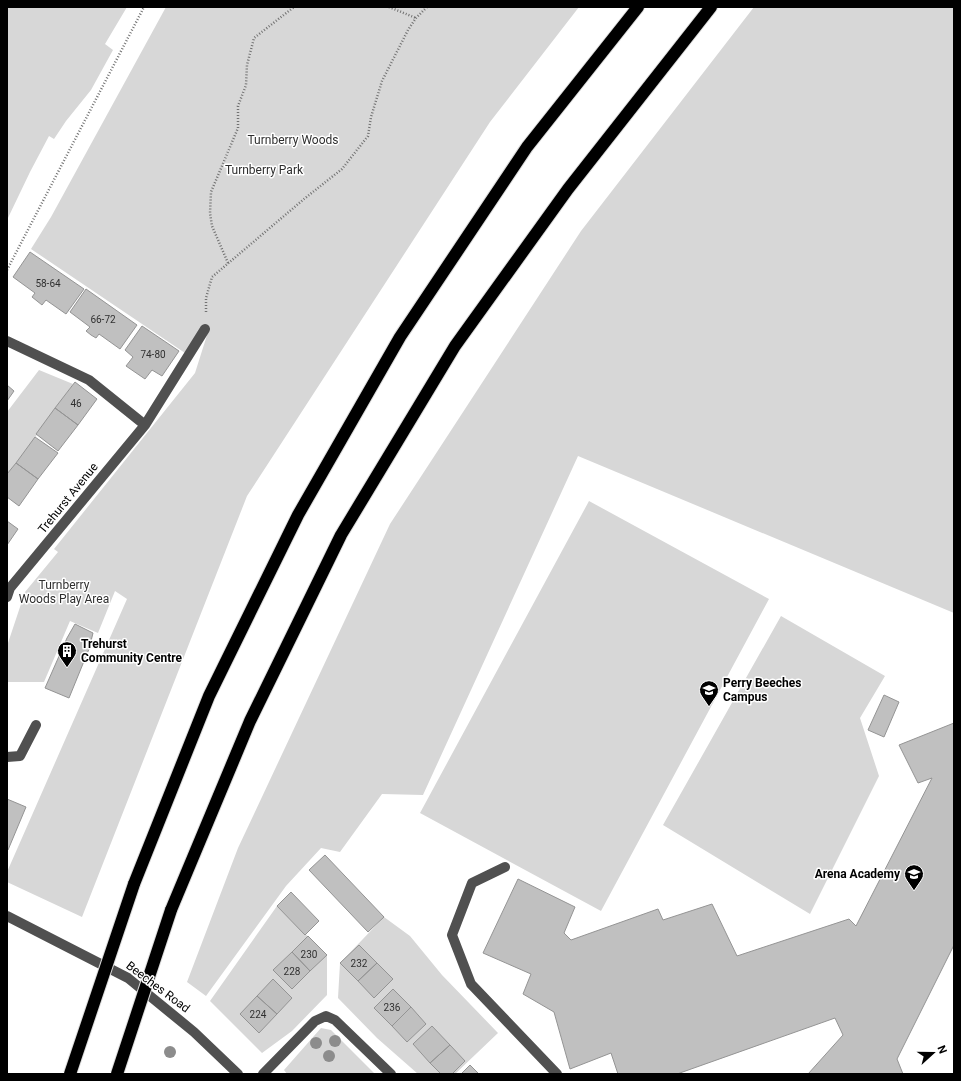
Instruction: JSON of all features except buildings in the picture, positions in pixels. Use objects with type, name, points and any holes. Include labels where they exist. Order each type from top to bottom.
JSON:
[{"type":"highway","points":[[70,1074],[134,884],[209,696],[298,515],[400,337],[522,154],[638,7]]},
{"type":"highway","points":[[117,1074],[171,910],[250,720],[341,535],[455,346],[568,189],[711,7]]},
{"type":"street","name":"Trehurst Avenue","points":[[8,590],[145,425],[205,330]]},
{"type":"street","points":[[7,341],[89,380],[145,425]]},
{"type":"street","points":[[7,757],[20,756],[36,725]]},
{"type":"street","points":[[505,867],[472,883],[452,935],[471,984],[557,1074]]},
{"type":"street","name":"Beeches Road","points":[[7,916],[128,978],[194,1032],[237,1074]]},
{"type":"street","points":[[263,1074],[315,1021],[326,1016],[335,1020],[391,1074]]},
{"type":"path","points":[[7,270],[144,7]]},
{"type":"path","points":[[228,263],[212,226],[210,213],[212,192],[238,128],[238,106],[246,85],[247,65],[254,38],[294,7]]},
{"type":"path","points":[[389,7],[416,18]]},
{"type":"path","points":[[205,330],[206,298],[212,277],[304,199],[342,170],[368,136],[371,117],[382,81],[408,30],[416,18],[427,7]]},
{"type":"green space","points":[[7,7],[127,7],[105,44],[113,50],[91,90],[66,121],[54,139],[49,136],[7,220]]},
{"type":"green space","name":"Turnberry Park","points":[[166,7],[579,7],[490,122],[247,496],[82,917],[7,882],[7,872],[127,599],[115,591],[98,633],[70,621],[44,682],[7,682],[7,646],[25,592],[58,552],[54,549],[195,373],[208,332],[185,353],[31,249],[51,217]]},
{"type":"green space","points":[[754,7],[954,7],[954,613],[578,456],[423,795],[382,794],[340,852],[321,848],[286,886],[206,996],[187,982],[238,848],[390,524],[581,231]]},
{"type":"green space","points":[[39,370],[73,384],[7,477],[7,412]]},
{"type":"green space","points":[[589,501],[769,599],[601,911],[420,813]]},
{"type":"green space","points":[[781,616],[885,676],[860,718],[879,776],[810,914],[663,825]]},
{"type":"green space","points":[[277,906],[327,955],[327,995],[292,1031],[262,1053],[210,1001]]},
{"type":"green space","points":[[384,917],[410,936],[442,975],[498,1033],[455,1074],[418,1074],[377,1038],[338,998],[340,963]]},
{"type":"green space","points":[[321,1028],[331,1030],[375,1074],[287,1074],[284,1070]]},
{"type":"place","name":"Trehurst Community Centre","points":[[67,668]]},
{"type":"place","name":"Perry Beeches Campus","points":[[709,707]]},
{"type":"place","name":"Arena Academy","points":[[914,891]]},
{"type":"park label","name":"Turnberry Woods","points":[[293,140]]},
{"type":"park label","name":"Turnberry Woods Play Area","points":[[64,592]]}]
